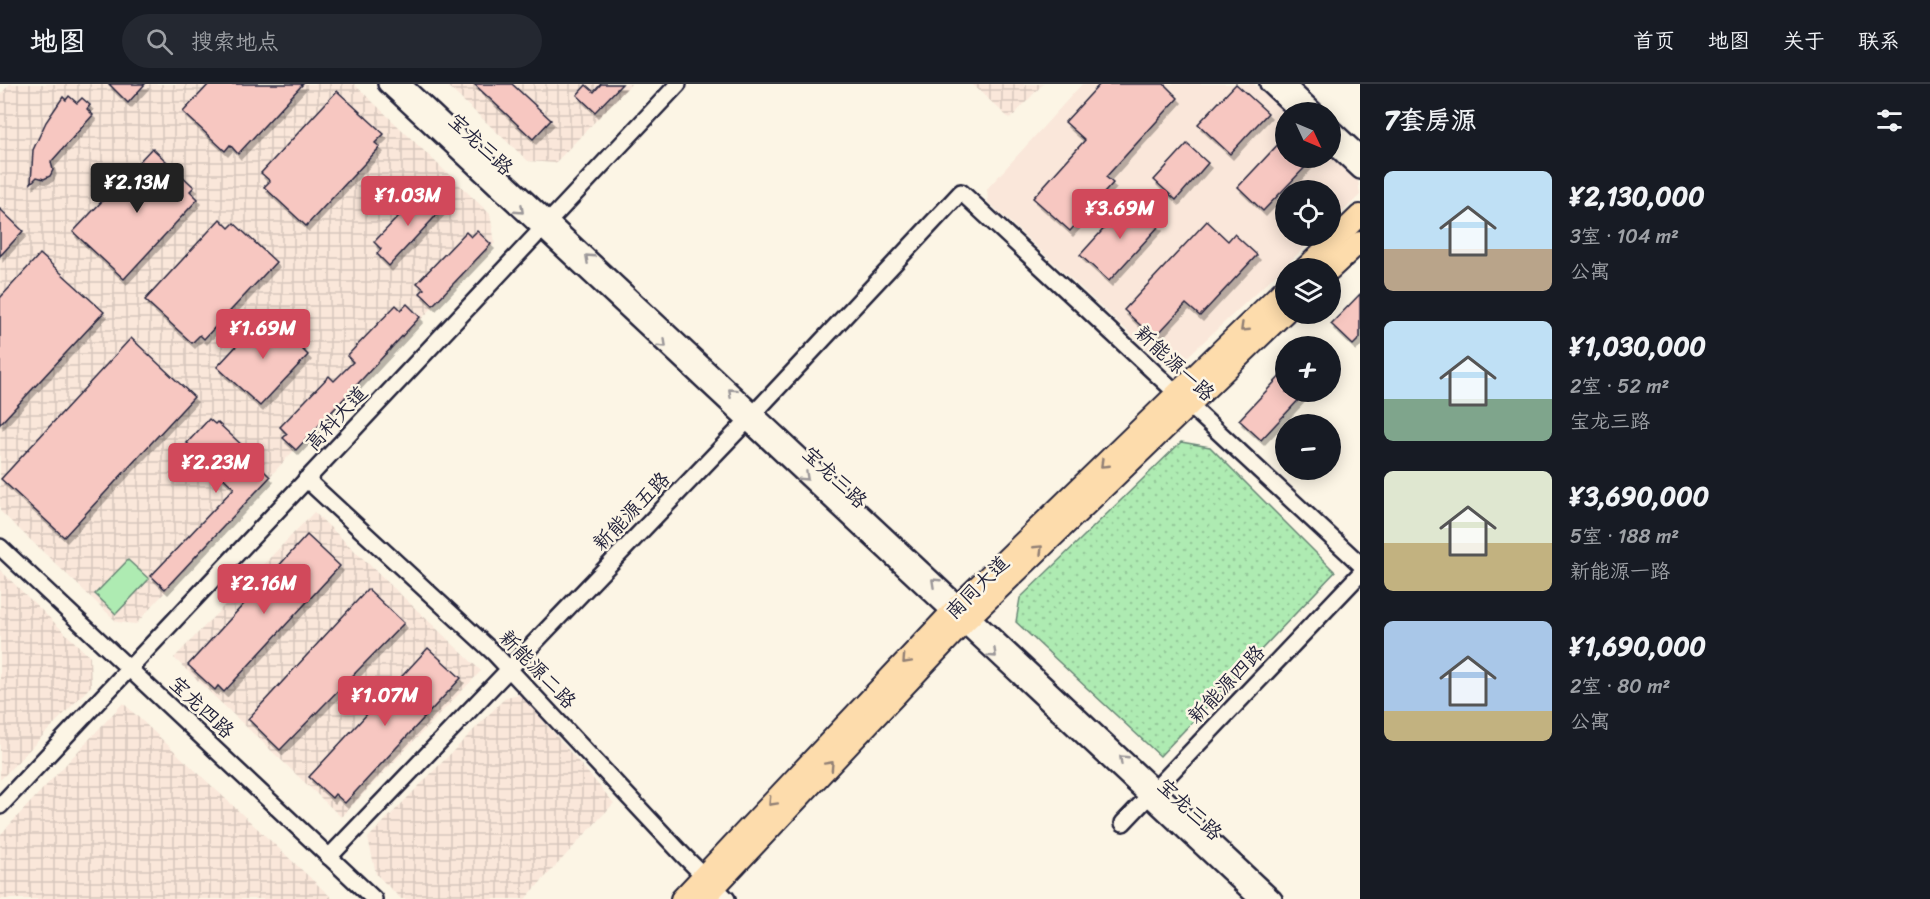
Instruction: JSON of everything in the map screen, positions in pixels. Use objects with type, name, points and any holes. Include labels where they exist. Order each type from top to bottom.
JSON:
[{"type":"main road","points":[[1315,258],[1360,214]]},
{"type":"main road","points":[[1341,260],[1360,242]]},
{"type":"main road","name":"南同大道","points":[[681,899],[712,890],[960,615],[1182,399],[1275,299]]},
{"type":"main road","name":"南同大道","points":[[1182,399],[1275,321]]},
{"type":"street","name":"宝龙三路","points":[[386,84],[545,225],[1151,793],[1257,899]]},
{"type":"street","name":"宝龙三路","points":[[403,84],[545,225]]},
{"type":"street","name":"高科大道","points":[[0,806],[678,84]]},
{"type":"street","points":[[1268,84],[1287,102]]},
{"type":"street","points":[[1286,84],[1305,102]]},
{"type":"street","points":[[1341,136],[1360,154]]},
{"type":"street","points":[[1341,153],[1360,171]]},
{"type":"street","name":"新能源一路","points":[[961,192],[1360,564]]},
{"type":"street","name":"新能源五路","points":[[329,857],[750,417],[961,192]]},
{"type":"street","name":"新能源二路","points":[[306,479],[510,669],[712,890]]},
{"type":"street","name":"宝龙四路","points":[[0,547],[374,899]]},
{"type":"street","name":"新能源四路","points":[[1123,823],[1360,574]]},
{"type":"street","name":"宝龙三路","points":[[1151,793],[1274,899]]},
{"type":"shaded area","points":[[10,84],[354,84],[490,214],[495,243],[286,459],[136,624],[117,622],[0,511],[0,95]]},
{"type":"shaded area","points":[[445,84],[631,84],[555,163],[528,161]]},
{"type":"shaded area","points":[[972,84],[1043,84],[1010,119]]},
{"type":"shaded area","points":[[1082,84],[1254,84],[1275,104],[1275,168],[1341,168],[1341,164],[1358,180],[1360,195],[1341,213],[1341,180],[1275,180],[1275,246],[1306,246],[1293,258],[1275,258],[1275,275],[1185,359],[1160,361],[988,202],[987,189]]},
{"type":"shaded area","points":[[314,512],[481,671],[341,817],[174,658]]},
{"type":"shaded area","points":[[0,570],[90,657],[91,686],[0,780]]},
{"type":"shaded area","points":[[520,694],[614,803],[525,899],[401,899],[376,874],[368,838],[506,697]]},
{"type":"shaded area","points":[[123,703],[333,899],[0,899],[0,835]]},
{"type":"green space","points":[[1181,442],[1210,447],[1335,572],[1160,756],[1016,622],[1020,598]]},
{"type":"green space","points":[[128,560],[149,579],[116,614],[95,594]]},
{"type":"building","points":[[109,84],[145,84],[128,103]]},
{"type":"building","points":[[209,84],[303,84],[238,154],[230,145],[225,151],[183,112]]},
{"type":"building","points":[[474,84],[512,84],[551,120],[533,139]]},
{"type":"building","points":[[601,84],[622,84],[595,112],[577,95],[586,85],[594,92]]},
{"type":"building","points":[[1100,84],[1164,84],[1178,98],[1106,177],[1113,183],[1070,231],[1033,198],[1085,140],[1065,122]]},
{"type":"building","points":[[1236,84],[1268,113],[1230,154],[1198,124]]},
{"type":"building","points":[[337,91],[384,134],[375,143],[380,147],[306,226],[264,187],[270,181],[261,173]]},
{"type":"building","points":[[69,96],[77,103],[82,98],[90,105],[87,109],[93,115],[51,162],[53,170],[50,176],[44,179],[37,177],[31,183],[33,150],[46,122],[63,97],[66,100]]},
{"type":"building","points":[[1187,144],[1208,163],[1176,200],[1154,180]]},
{"type":"building","points":[[152,148],[194,187],[190,191],[198,199],[124,279],[73,232]]},
{"type":"building","points":[[1275,148],[1275,168],[1304,168],[1293,180],[1275,180],[1275,199],[1263,211],[1238,187]]},
{"type":"building","points":[[421,193],[426,199],[431,193],[445,206],[389,266],[377,254],[381,249],[374,242]]},
{"type":"building","points":[[1130,200],[1159,226],[1109,281],[1080,255]]},
{"type":"building","points":[[0,209],[23,231],[0,256]]},
{"type":"building","points":[[220,219],[229,228],[234,223],[276,262],[204,339],[200,335],[192,343],[145,300]]},
{"type":"building","points":[[1207,221],[1228,241],[1234,234],[1257,255],[1200,316],[1186,304],[1154,338],[1124,310]]},
{"type":"building","points":[[477,231],[491,244],[433,305],[420,293],[424,289],[417,283],[466,232],[471,237]]},
{"type":"building","points":[[40,254],[104,312],[0,424],[0,298]]},
{"type":"building","points":[[1360,294],[1360,338],[1353,345],[1331,324],[1341,324],[1341,314]]},
{"type":"building","points":[[407,304],[420,317],[296,450],[283,438],[287,434],[280,427],[329,376],[334,381],[353,362],[347,356],[396,305],[401,310]]},
{"type":"building","points":[[267,313],[301,345],[299,346],[308,355],[260,406],[217,367]]},
{"type":"building","points":[[131,338],[194,397],[64,537],[1,479]]},
{"type":"building","points":[[1275,382],[1275,402],[1297,402],[1285,414],[1275,414],[1275,425],[1261,440],[1239,420]]},
{"type":"building","points":[[209,419],[215,424],[217,422],[258,460],[256,463],[270,477],[165,589],[151,576],[234,488],[187,443]]},
{"type":"building","points":[[307,535],[340,566],[224,692],[218,686],[215,690],[188,665]]},
{"type":"building","points":[[368,589],[404,623],[280,750],[248,719]]},
{"type":"building","points":[[428,648],[461,678],[345,803],[335,794],[332,798],[309,777]]}]
